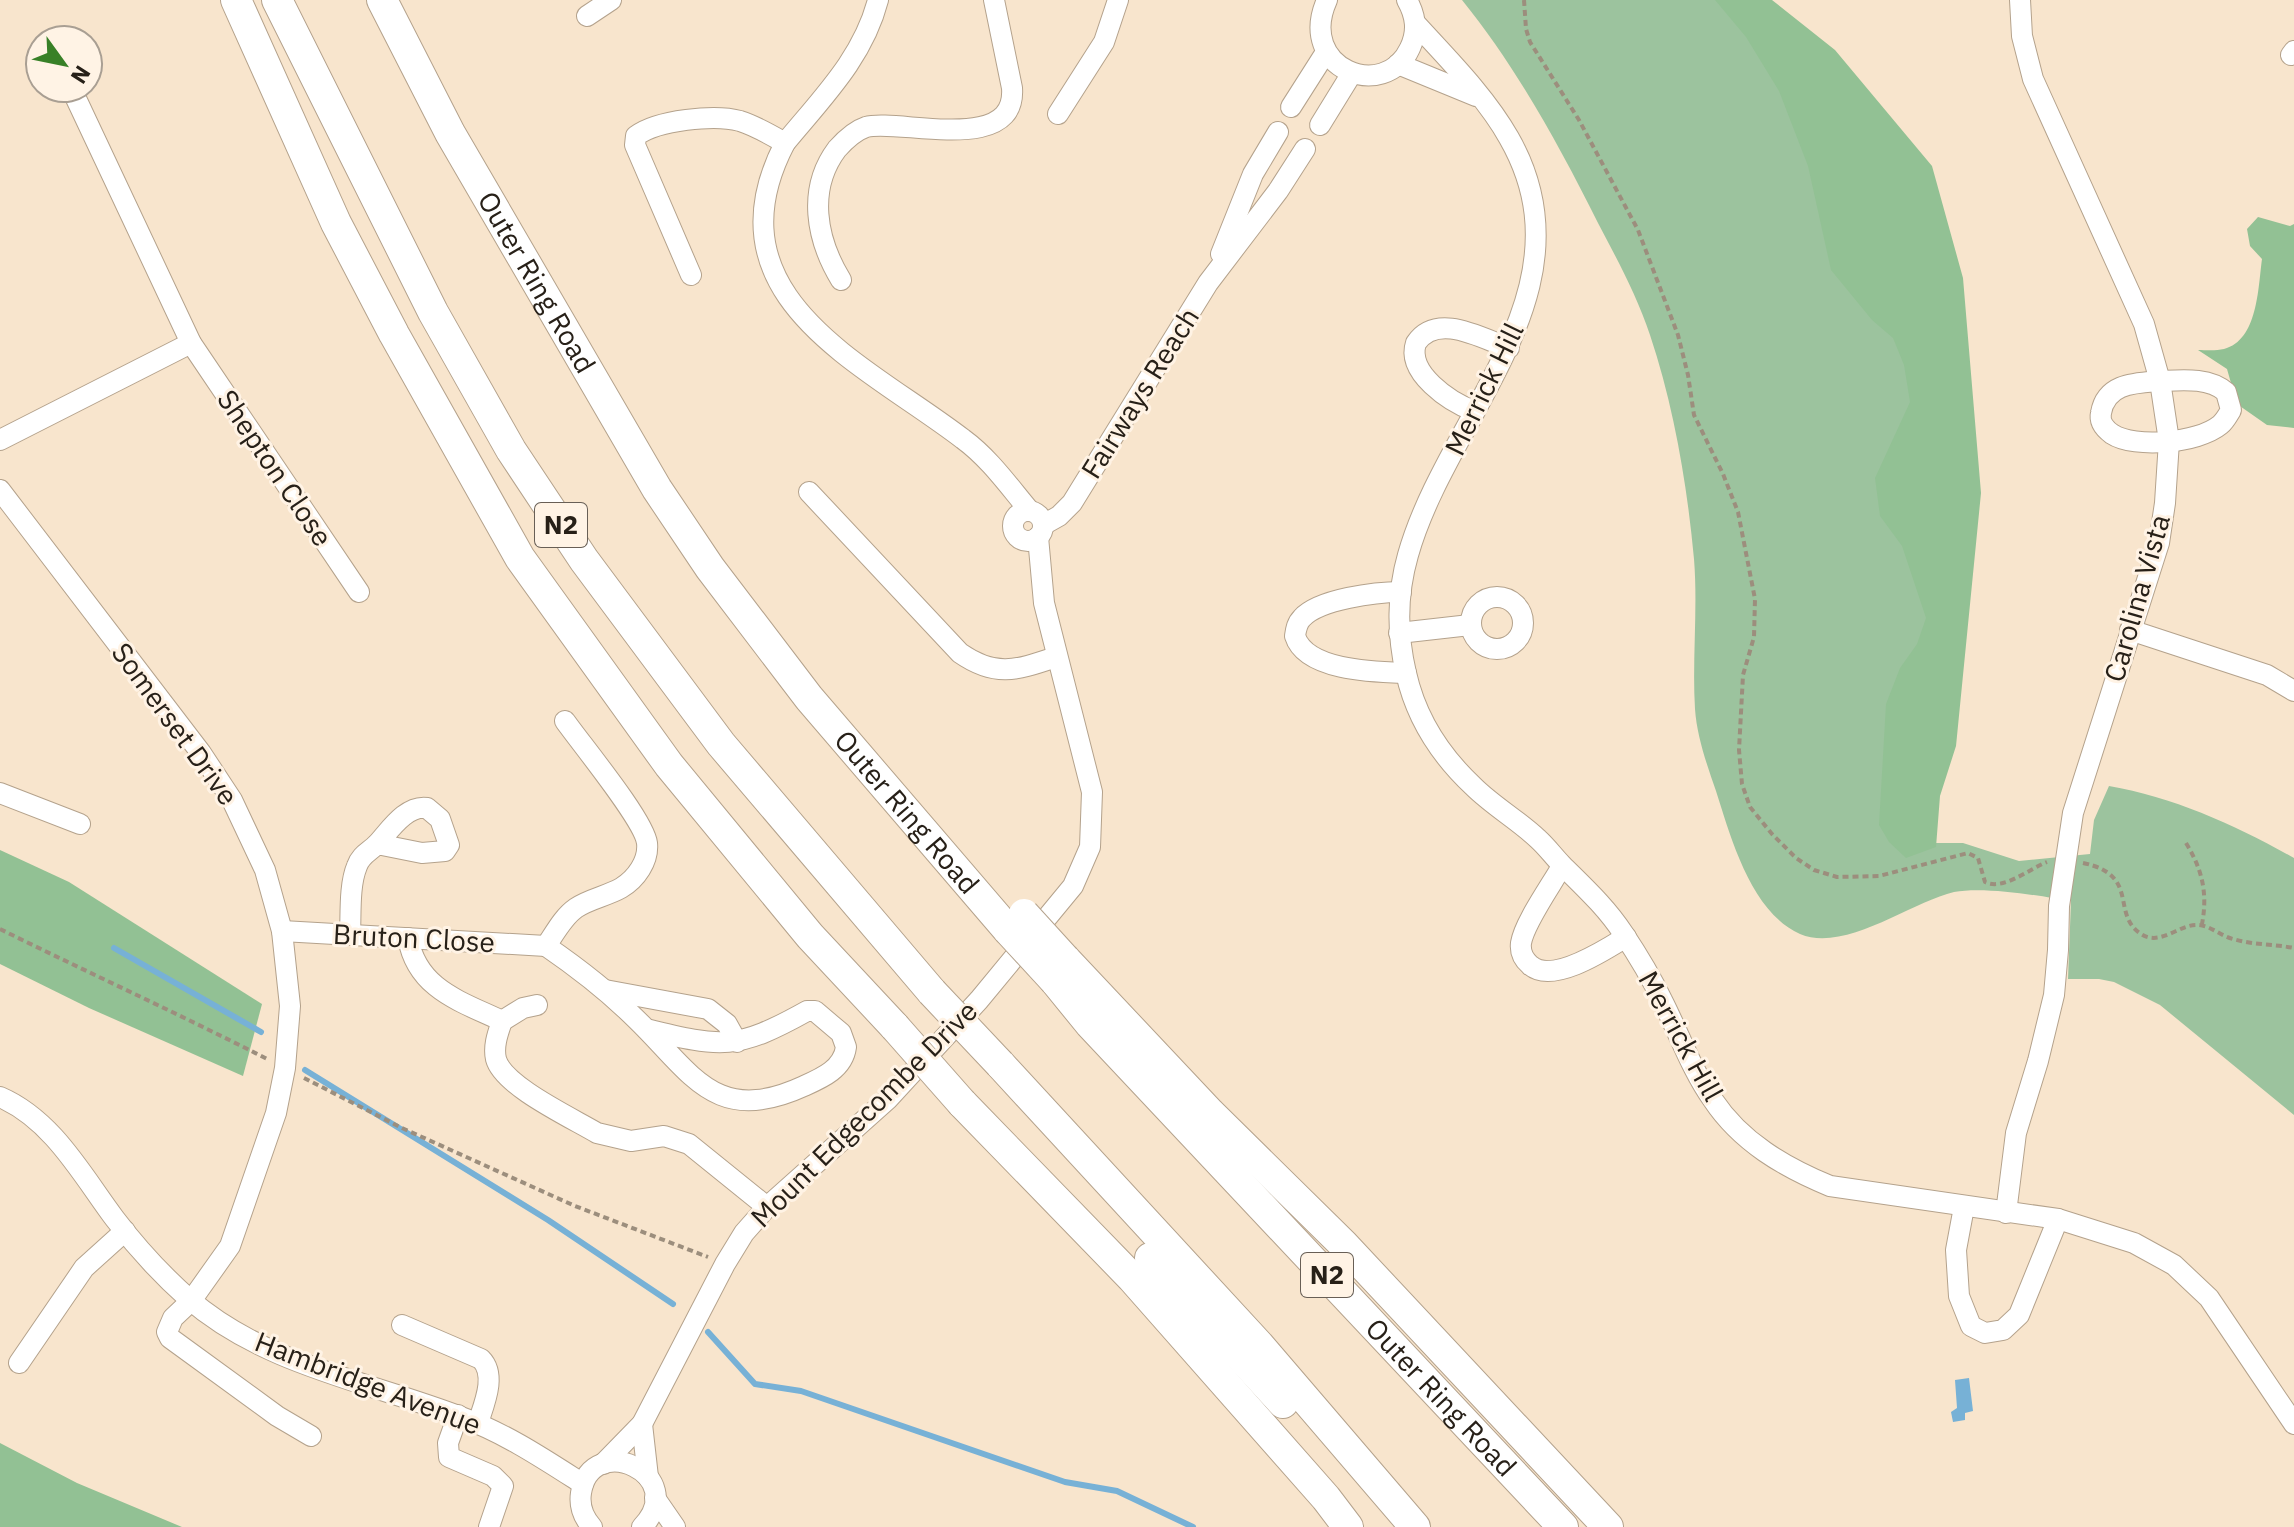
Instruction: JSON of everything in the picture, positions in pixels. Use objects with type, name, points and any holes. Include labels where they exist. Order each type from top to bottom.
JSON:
[{"type":"highway","points":[[236,0],[336,223],[394,334],[520,558],[669,765],[810,936],[962,1103],[1132,1278],[1348,1527]]},
{"type":"highway","name":"N2","points":[[277,0],[433,312],[511,450],[584,560],[721,744],[926,998],[1259,1345],[1415,1527]]},
{"type":"highway","name":"Outer Ring Road","points":[[382,0],[450,133],[657,489],[710,568],[809,698],[885,789],[1060,970],[1090,1024],[1563,1527]]},
{"type":"highway","points":[[1060,970],[1344,1245],[1608,1527]]},
{"type":"highway","points":[[1090,1024],[1506,1443],[1584,1527]]},
{"type":"highway","points":[[992,1068],[1393,1527]]},
{"type":"street","points":[[587,16],[611,0]]},
{"type":"street","points":[[878,0],[872,26],[861,47],[785,143],[777,159],[765,199],[763,234],[770,261],[781,289],[800,315],[852,361],[964,439],[988,461],[1031,524]]},
{"type":"street","points":[[841,280],[820,235],[818,211],[825,166],[852,133],[864,128],[877,125],[954,132],[981,126],[1005,114],[1011,106],[1013,95],[994,0]]},
{"type":"street","points":[[1058,114],[1104,42],[1118,0]]},
{"type":"street","points":[[1321,5],[1321,40],[1326,52],[1337,65],[1352,73],[1376,74],[1398,64],[1408,53],[1414,39],[1416,24],[1407,0]]},
{"type":"street","name":"Carolina Vista","points":[[2006,1213],[2016,1133],[2054,995],[2059,906],[2073,813],[2159,543],[2169,441],[2160,381],[2144,324],[2033,79],[2022,36],[2020,0]]},
{"type":"street","name":"Merrick Hill","points":[[1416,24],[1509,137],[1526,174],[1537,222],[1531,283],[1509,348],[1428,501],[1408,555],[1401,592],[1399,633],[1417,710],[1437,746],[1473,787],[1539,840],[1585,887],[1626,937],[1661,997],[1712,1100],[1761,1149],[1795,1171],[1830,1186],[2058,1219],[2134,1243],[2174,1265],[2209,1298],[2294,1424]]},
{"type":"street","points":[[1291,107],[1326,52]]},
{"type":"street","points":[[1398,64],[1480,98]]},
{"type":"street","points":[[1320,125],[1352,73]]},
{"type":"street","name":"Shepton Close","points":[[79,104],[191,343],[359,592]]},
{"type":"street","points":[[691,275],[635,145],[636,136],[647,129],[672,123],[726,118],[753,126],[785,143]]},
{"type":"street","name":"Fairways Reach","points":[[1208,283],[1253,174],[1278,132]]},
{"type":"street","name":"Fairways Reach","points":[[1031,524],[1072,503],[1208,283],[1278,191],[1305,149]]},
{"type":"street","points":[[1474,411],[1460,406],[1427,378],[1415,360],[1416,343],[1426,332],[1443,327],[1509,348]]},
{"type":"street","points":[[0,440],[191,343]]},
{"type":"street","points":[[2160,381],[2203,381],[2223,388],[2231,410],[2219,426],[2206,433],[2169,441],[2126,441],[2110,433],[2100,418],[2104,402],[2112,390],[2129,383],[2160,381]]},
{"type":"street","name":"Somerset Drive","points":[[0,490],[201,753],[232,800],[265,870],[282,931],[290,1006],[285,1068],[276,1113],[230,1246],[191,1301],[173,1318],[167,1332],[277,1416],[311,1436]]},
{"type":"street","points":[[809,492],[960,653],[974,663],[1000,671],[1056,657]]},
{"type":"street","name":"Mount Edgecombe Drive","points":[[583,1484],[642,1424],[744,1233],[767,1207],[888,1099],[979,1000],[1073,886],[1082,868],[1090,847],[1092,792],[1056,657],[1031,524]]},
{"type":"street","points":[[1401,592],[1374,592],[1310,612],[1300,619],[1295,636],[1306,653],[1328,663],[1406,673]]},
{"type":"street","points":[[1399,633],[1470,625]]},
{"type":"street","points":[[2130,630],[2267,675],[2294,691]]},
{"type":"street","points":[[565,721],[636,818],[647,843],[646,855],[642,867],[622,887],[570,913],[546,946],[605,990],[692,1079],[714,1093],[756,1101],[785,1095],[823,1077],[838,1066],[846,1047],[841,1033],[819,1013],[812,1011],[757,1037],[737,1042],[713,1044],[646,1029]]},
{"type":"street","points":[[0,793],[80,824]]},
{"type":"street","points":[[350,935],[355,870],[361,857],[377,844]]},
{"type":"street","name":"Merrick Hill","points":[[1562,866],[1526,928],[1521,943],[1522,956],[1528,963],[1545,972],[1556,970],[1601,953],[1626,937]]},
{"type":"street","name":"Bruton Close","points":[[282,931],[546,946]]},
{"type":"street","points":[[408,938],[411,957],[425,977],[450,996],[502,1021]]},
{"type":"street","points":[[605,990],[708,1009],[727,1024],[737,1042]]},
{"type":"street","points":[[537,1005],[523,1008],[502,1021],[495,1045],[496,1060],[501,1070],[522,1088],[597,1133],[631,1141],[664,1136],[689,1144],[767,1207]]},
{"type":"street","name":"Hambridge Avenue","points":[[4,1104],[31,1115],[61,1145],[160,1272],[191,1301],[238,1333],[284,1356],[478,1423],[583,1484]]},
{"type":"street","points":[[1964,1207],[1956,1250],[1959,1296],[1971,1326],[1985,1333],[2003,1330],[2019,1315],[2058,1219]]},
{"type":"street","points":[[19,1363],[84,1268],[125,1231]]},
{"type":"street","points":[[402,1325],[485,1363],[489,1375],[478,1423]]},
{"type":"street","points":[[458,1415],[448,1443],[449,1457],[493,1476],[503,1486],[489,1527]]},
{"type":"street","points":[[642,1424],[648,1477],[655,1498],[675,1527]]},
{"type":"street","points":[[603,1464],[626,1462],[648,1477]]},
{"type":"street","points":[[583,1484],[581,1507],[592,1527]]},
{"type":"street","points":[[642,1527],[651,1517],[655,1498]]},
{"type":"path","points":[[1524,0],[1530,42],[1579,120],[1638,230],[1678,335],[1694,415],[1738,512],[1756,608],[1754,637],[1743,675],[1739,750],[1742,784],[1750,807],[1796,858],[1814,870],[1837,877],[1879,876],[1968,853],[1978,858],[1985,882],[1994,885],[2052,860],[2092,865],[2111,874],[2122,891],[2133,927],[2142,935],[2163,936],[2189,926],[2202,925],[2236,940],[2294,948]]},
{"type":"path","points":[[2186,843],[2196,859],[2203,880],[2205,905],[2202,925]]},
{"type":"path","points":[[0,929],[185,1016],[402,1128],[575,1206],[725,1264]]},
{"type":"green space","points":[[1462,0],[1745,0],[1945,335],[1914,843],[1963,843],[2019,861],[2090,854],[2094,820],[2109,786],[2181,805],[2294,858],[2294,1115],[2160,1005],[2114,982],[2068,979],[2071,901],[2029,894],[1967,890],[1937,897],[1857,932],[1818,938],[1800,934],[1768,909],[1736,851],[1698,730],[1694,691],[1695,578],[1691,531],[1673,418],[1650,335],[1626,278],[1552,136],[1519,80]]},
{"type":"green space","points":[[1715,0],[1772,0],[1835,50],[1932,166],[1963,278],[1981,493],[1956,746],[1940,796],[1936,847],[1906,858],[1889,842],[1879,825],[1886,704],[1900,668],[1917,644],[1926,618],[1902,546],[1880,516],[1875,478],[1910,402],[1904,365],[1893,338],[1872,320],[1831,270],[1808,166],[1779,91],[1746,37]]},
{"type":"green space","points":[[2258,217],[2290,226],[2294,224],[2294,428],[2267,425],[2237,404],[2227,369],[2198,350],[2221,350],[2235,344],[2250,324],[2262,259],[2250,246],[2247,229]]},
{"type":"green space","points":[[0,850],[69,882],[262,1004],[243,1076],[89,1008],[0,964]]},
{"type":"green space","points":[[0,1443],[77,1483],[182,1527],[0,1527]]},
{"type":"water","points":[[1969,1378],[1973,1411],[1965,1413],[1965,1420],[1953,1422],[1951,1412],[1957,1408],[1955,1380]]},
{"type":"waterway","points":[[114,948],[261,1032]]},
{"type":"waterway","points":[[305,1070],[548,1220],[673,1304]]},
{"type":"waterway","points":[[708,1332],[755,1384],[801,1391],[1065,1482],[1117,1491],[1193,1527]]}]
